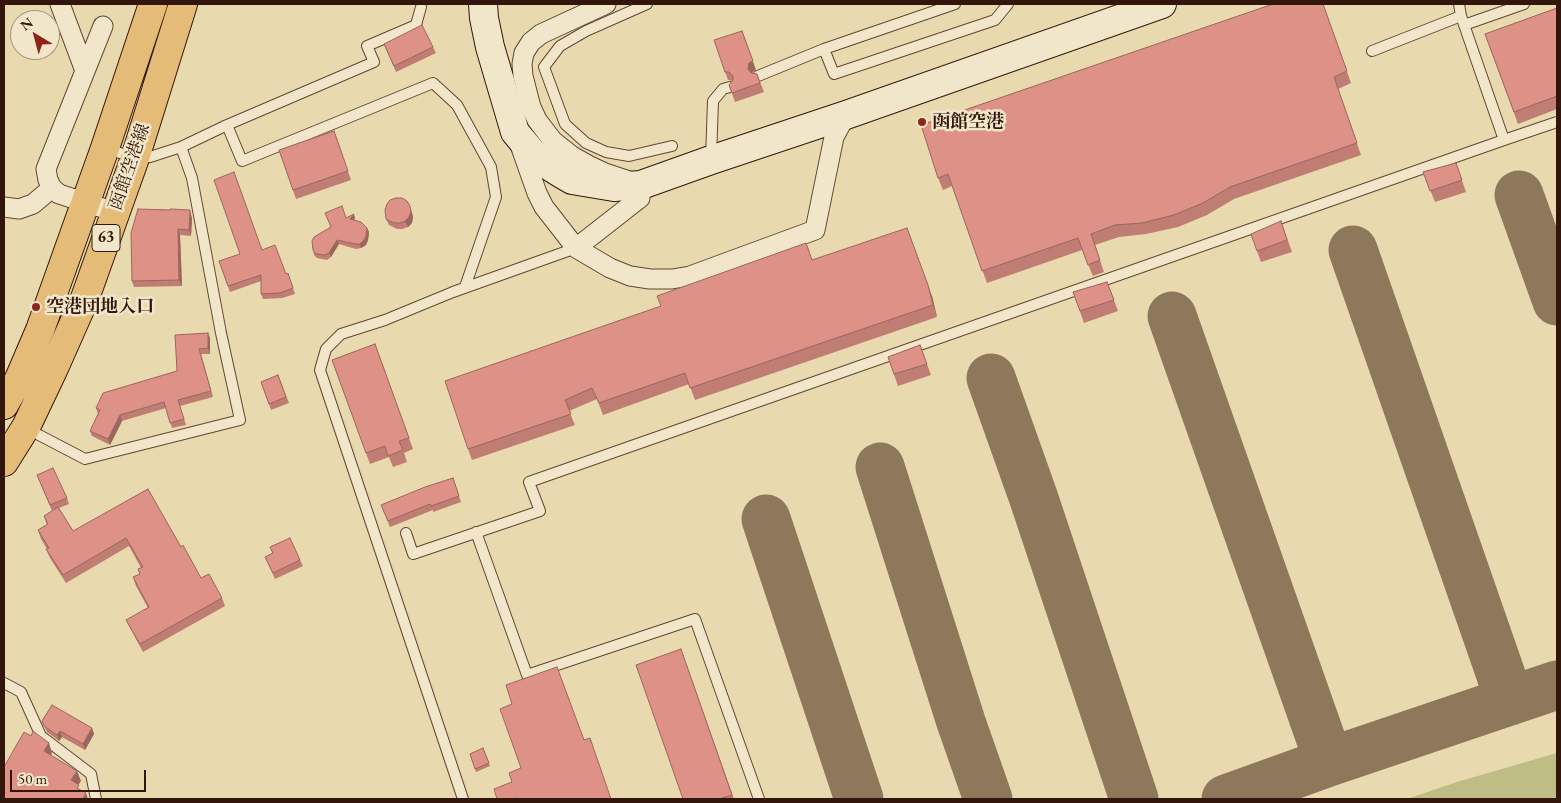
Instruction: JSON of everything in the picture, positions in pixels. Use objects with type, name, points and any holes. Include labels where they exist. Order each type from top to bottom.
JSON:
[{"type":"main road","name":"函館空港線","points":[[4,405],[19,379],[40,330],[106,148],[153,4]]},
{"type":"main road","name":"函館空港線","points":[[4,462],[26,427],[85,298],[135,158],[183,4]]},
{"type":"street","points":[[60,4],[85,71]]},
{"type":"street","points":[[483,4],[490,47],[515,132],[544,207],[576,248],[610,268],[630,276],[650,279],[672,279],[690,276],[814,230],[834,137],[846,115]]},
{"type":"street","points":[[606,4],[541,34],[531,42],[524,53],[522,64],[523,76],[529,101],[538,120],[553,141],[567,153],[588,165],[641,185]]},
{"type":"street","points":[[515,132],[544,163],[572,180],[614,187],[641,185],[1162,4]]},
{"type":"street","points":[[103,26],[46,169],[52,188],[59,194],[115,212]]},
{"type":"street","points":[[576,248],[640,198],[641,185]]},
{"type":"street","points":[[4,207],[19,209],[33,204],[52,188]]},
{"type":"lane","points":[[647,4],[586,30],[560,46],[544,67],[565,124],[586,143],[606,152],[629,156],[672,146]]},
{"type":"lane","points":[[758,76],[824,49],[955,4]]},
{"type":"lane","points":[[824,49],[834,74],[995,20],[1008,4]]},
{"type":"lane","points":[[1459,4],[1462,21],[1504,140]]},
{"type":"lane","points":[[1372,51],[1462,21],[1524,4]]},
{"type":"lane","points":[[106,148],[135,158],[150,157],[180,147],[374,62],[367,46],[416,24],[421,7]]},
{"type":"lane","points":[[227,125],[242,162],[433,83],[456,105],[490,167],[496,197],[465,287]]},
{"type":"lane","points":[[711,160],[713,101],[723,89],[730,86]]},
{"type":"lane","points":[[406,533],[413,554],[540,511],[529,482],[1557,122]]},
{"type":"lane","points":[[39,435],[85,459],[240,420],[221,334],[192,178],[180,147]]},
{"type":"lane","points":[[464,799],[320,370],[326,349],[341,334],[385,320],[465,287],[576,248]]},
{"type":"lane","points":[[476,532],[527,675],[695,619],[759,799]]},
{"type":"lane","points":[[4,684],[21,692],[41,736],[91,774],[96,799]]},
{"type":"shaded area","points":[[1557,753],[1557,799],[1407,799],[1457,782]]},
{"type":"building","points":[[1273,4],[1323,4],[1347,71],[1334,77],[1357,143],[1230,187],[1203,203],[1174,215],[1142,223],[1115,225],[1091,234],[1100,260],[1088,265],[1078,238],[982,271],[948,174],[938,178],[921,125]]},
{"type":"building","points":[[1557,8],[1557,96],[1514,112],[1485,34]]},
{"type":"building","points":[[422,25],[433,47],[394,66],[384,44]]},
{"type":"building","points":[[742,31],[753,61],[749,63],[748,69],[751,73],[757,74],[760,83],[732,93],[729,85],[733,80],[733,76],[729,72],[725,72],[714,40]]},
{"type":"building","points":[[334,131],[348,171],[293,190],[279,150]]},
{"type":"building","points":[[1456,163],[1462,180],[1430,191],[1423,172]]},
{"type":"building","points":[[234,172],[262,250],[275,245],[293,288],[280,293],[261,294],[261,275],[228,286],[219,261],[240,254],[214,180]]},
{"type":"building","points":[[402,198],[407,201],[411,211],[409,217],[400,223],[394,223],[386,219],[385,210],[387,204],[390,200]]},
{"type":"building","points":[[342,206],[346,218],[354,214],[350,219],[361,222],[367,228],[364,240],[360,244],[355,244],[337,240],[329,253],[325,255],[316,254],[313,250],[312,241],[314,237],[331,227],[325,213]]},
{"type":"building","points":[[138,209],[190,210],[189,230],[178,229],[179,280],[132,281],[131,233]]},
{"type":"building","points":[[1281,221],[1287,240],[1257,251],[1251,234]]},
{"type":"building","points":[[907,228],[928,285],[933,305],[690,388],[685,373],[599,403],[592,388],[565,400],[571,414],[468,449],[445,381],[661,306],[657,296],[806,243],[812,260]]},
{"type":"building","points":[[1107,282],[1114,300],[1080,311],[1073,292]]},
{"type":"building","points":[[208,333],[208,348],[199,349],[211,391],[178,400],[184,419],[170,423],[164,402],[120,415],[108,439],[90,431],[100,410],[96,408],[103,393],[177,371],[175,335]]},
{"type":"building","points":[[375,344],[409,438],[399,441],[403,450],[388,456],[385,446],[366,453],[332,360]]},
{"type":"building","points":[[920,345],[927,364],[894,374],[888,357]]},
{"type":"building","points":[[278,375],[286,397],[269,404],[261,382]]},
{"type":"building","points":[[53,468],[67,498],[50,505],[37,475]]},
{"type":"building","points":[[453,478],[459,496],[431,506],[430,504],[388,521],[381,505]]},
{"type":"building","points":[[148,489],[201,578],[209,574],[222,598],[140,644],[126,620],[149,607],[133,577],[140,574],[138,569],[143,567],[126,538],[63,575],[46,549],[49,548],[38,530],[48,524],[44,516],[58,507],[73,531]]},
{"type":"building","points":[[290,538],[300,560],[273,573],[265,557],[273,553],[270,547]]},
{"type":"building","points":[[681,649],[732,795],[719,799],[683,799],[636,665]]},
{"type":"building","points":[[557,667],[584,740],[590,738],[611,799],[497,799],[494,789],[512,782],[509,773],[521,768],[500,709],[512,704],[506,685]]},
{"type":"building","points":[[52,705],[92,728],[83,744],[60,731],[57,735],[44,726],[42,721]]},
{"type":"building","points":[[33,731],[49,743],[44,751],[77,771],[71,780],[79,785],[77,788],[86,793],[83,799],[4,799],[4,767],[24,732],[31,736]]},
{"type":"building","points":[[483,748],[489,763],[475,769],[470,754]]},
{"type":"taxiway","points":[[1519,195],[1557,301]]},
{"type":"taxiway","points":[[1353,250],[1510,701]]},
{"type":"taxiway","points":[[1172,316],[1329,762]]},
{"type":"taxiway","points":[[991,378],[1034,499],[1134,799]]},
{"type":"taxiway","points":[[880,467],[961,722],[988,799]]},
{"type":"taxiway","points":[[766,519],[859,799]]},
{"type":"taxiway","points":[[1226,799],[1557,685]]},
{"type":"place","name":"函館空港","points":[[922,122]]},
{"type":"place","name":"空港団地入口","points":[[36,307]]}]
